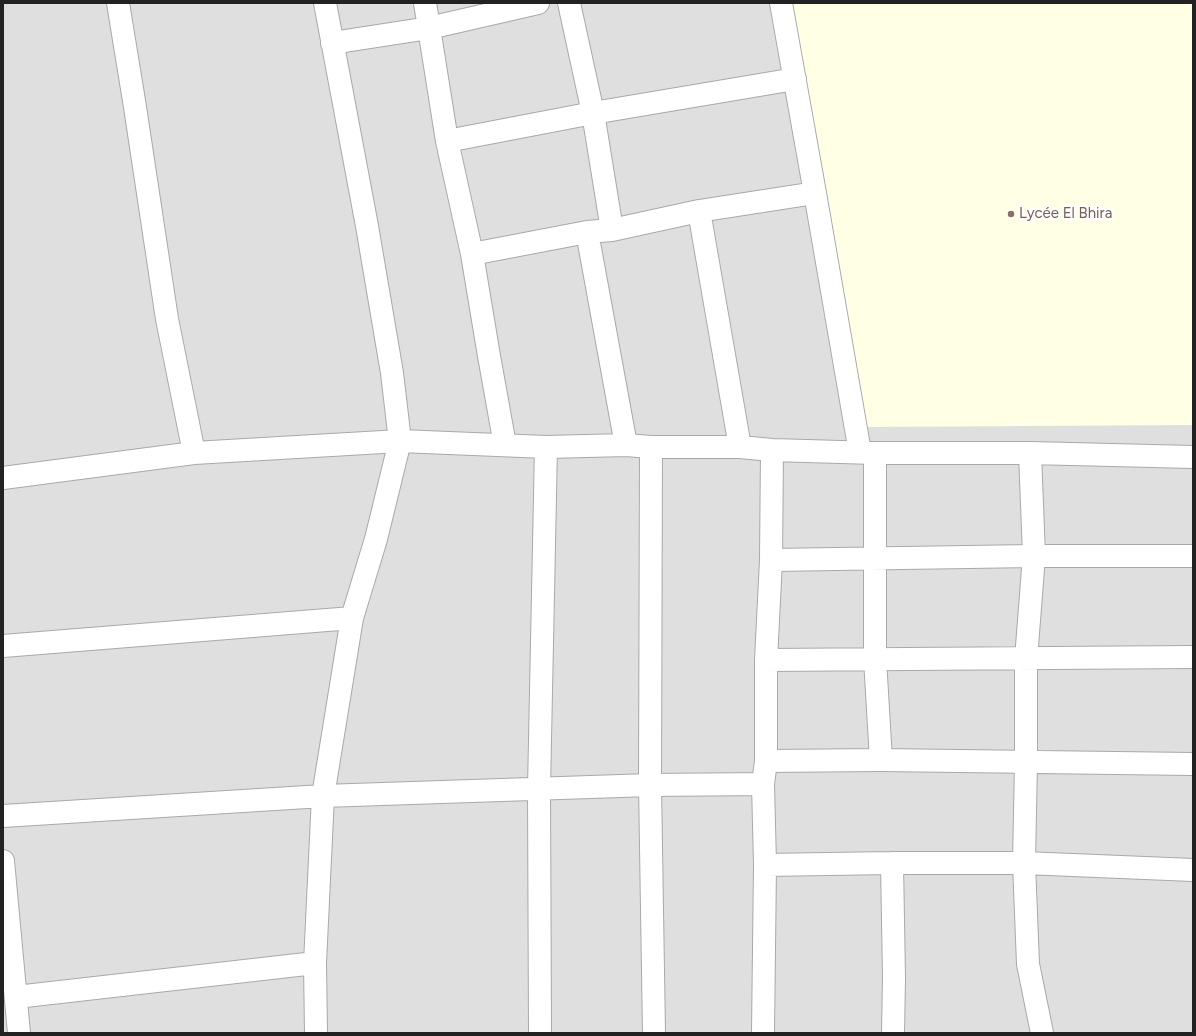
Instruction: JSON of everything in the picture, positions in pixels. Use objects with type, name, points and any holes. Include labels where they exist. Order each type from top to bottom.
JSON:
[{"type":"street","points":[[118,3],[137,115],[167,319],[194,453]]},
{"type":"street","points":[[316,1033],[315,963],[323,796],[352,618],[376,539],[400,440],[391,365],[367,226],[325,3]]},
{"type":"street","points":[[425,3],[448,141],[472,254],[505,445]]},
{"type":"street","points":[[332,43],[429,28],[538,3]]},
{"type":"street","points":[[569,3],[593,113],[612,230]]},
{"type":"street","points":[[780,3],[815,193],[867,453],[874,558],[875,660],[881,760]]},
{"type":"street","points":[[448,141],[593,113],[795,79]]},
{"type":"street","points":[[472,254],[587,232],[612,230],[699,211],[815,193]]},
{"type":"street","points":[[699,211],[740,447]]},
{"type":"street","points":[[587,232],[626,446]]},
{"type":"street","points":[[3,478],[194,453],[400,440],[546,447],[740,447],[772,450],[867,453],[1030,453],[1193,457]]},
{"type":"street","points":[[540,1033],[539,789],[546,447]]},
{"type":"street","points":[[651,447],[650,785],[654,1033]]},
{"type":"street","points":[[763,1033],[765,865],[764,784],[766,761],[766,660],[771,560],[772,450]]},
{"type":"street","points":[[1030,453],[1034,556],[1026,659],[1024,863],[1028,964],[1042,1033]]},
{"type":"street","points":[[771,560],[1034,556],[1193,556]]},
{"type":"street","points":[[3,646],[352,618]]},
{"type":"street","points":[[766,660],[1193,657]]},
{"type":"street","points":[[766,761],[881,760],[1193,764]]},
{"type":"street","points":[[3,816],[323,796],[650,785],[764,784]]},
{"type":"street","points":[[3,861],[19,1033]]},
{"type":"street","points":[[892,863],[894,978],[893,1033]]},
{"type":"street","points":[[765,865],[1024,863],[1193,870]]},
{"type":"street","points":[[16,997],[315,963]]},
{"type":"shaded area","points":[[3,3],[1193,3],[1193,1033],[3,1033]]},
{"type":"shaded area","name":"Lycée El Bhira","points":[[791,3],[1193,3],[1193,425],[867,427]]},
{"type":"place","name":"Lycée El Bhira","points":[[1011,214]]}]
